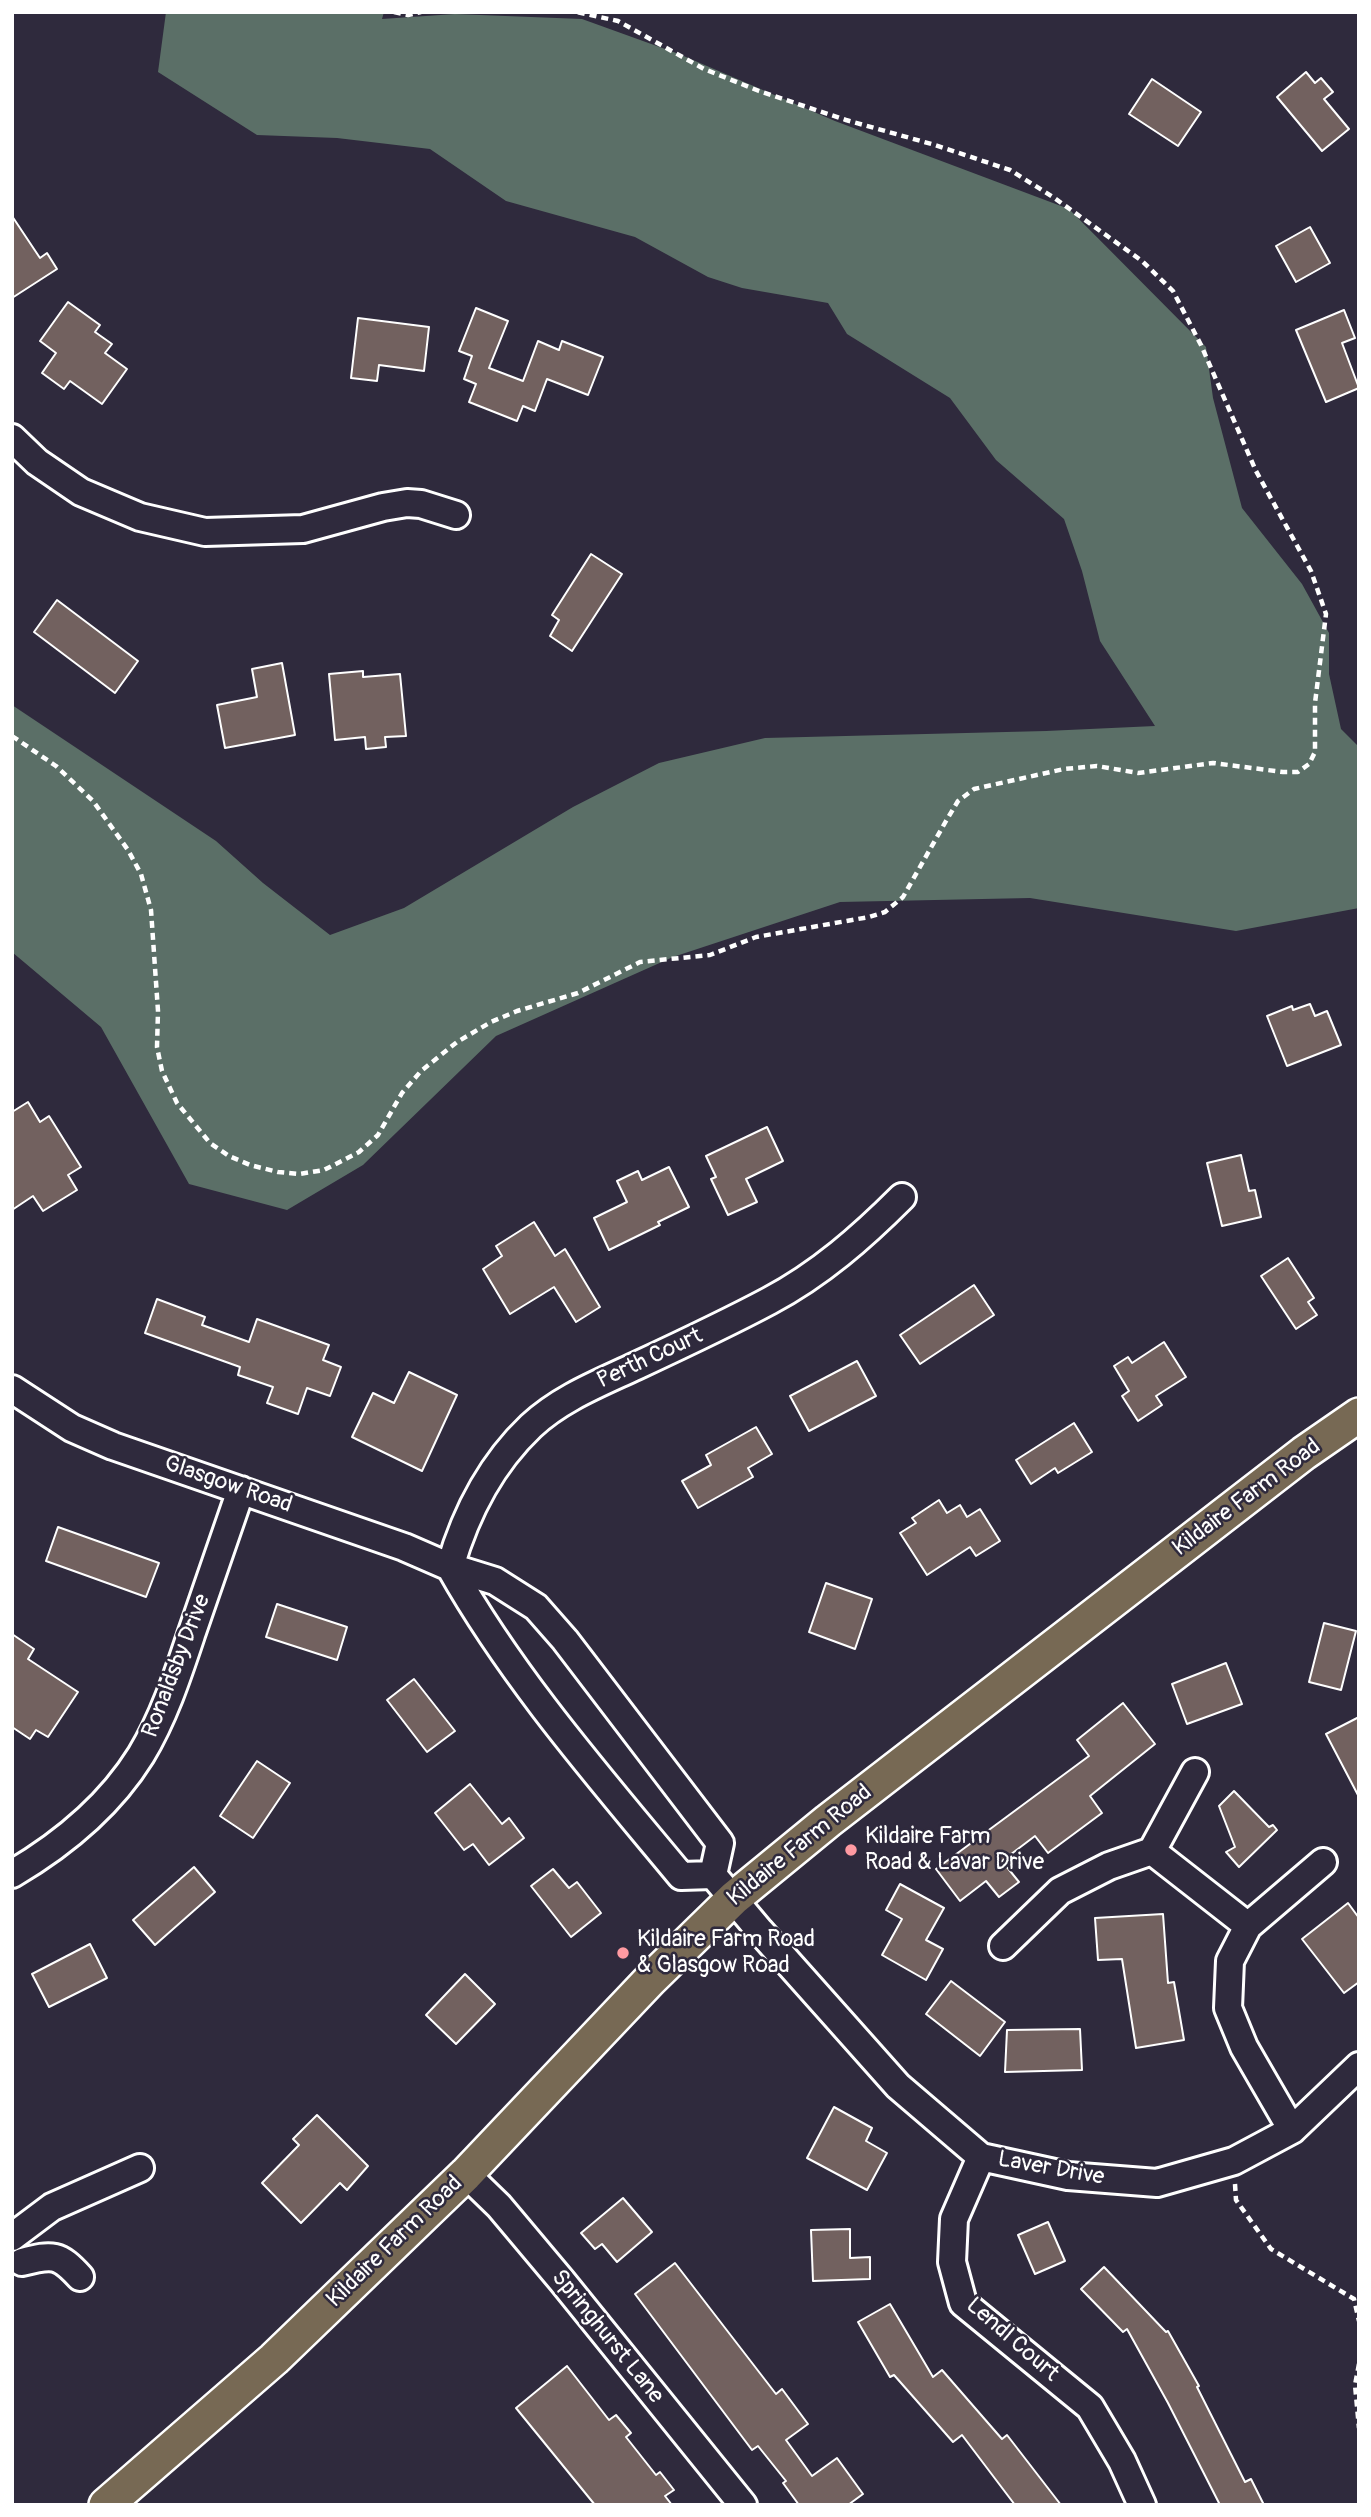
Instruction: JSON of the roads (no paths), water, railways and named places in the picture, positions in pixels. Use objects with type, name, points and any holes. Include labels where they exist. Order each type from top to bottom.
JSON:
[{"type":"main road","name":"Kildaire Farm Road","points":[[106,2505],[274,2359],[466,2174],[650,1980],[724,1887],[828,1821],[1304,1453],[1359,1415]]},
{"type":"street","points":[[12,438],[37,462],[81,492],[140,517],[205,533],[303,529],[407,503],[421,504],[456,515]]},
{"type":"street","name":"Perth Court","points":[[450,1567],[470,1514],[490,1476],[532,1425],[572,1396],[771,1300],[814,1275],[866,1234],[902,1197]]},
{"type":"street","name":"Glasgow Road","points":[[12,1389],[72,1428],[103,1442],[404,1546],[450,1567],[495,1581],[518,1594],[536,1607],[565,1640],[720,1843],[724,1887]]},
{"type":"street","name":"Ronaldsby Drive","points":[[12,1874],[66,1839],[115,1789],[140,1756],[173,1689],[241,1490]]},
{"type":"street","points":[[450,1567],[477,1615],[520,1674],[597,1774],[681,1876],[724,1887]]},
{"type":"street","points":[[1003,1946],[1060,1891],[1109,1866],[1152,1851],[1195,1772]]},
{"type":"street","points":[[1152,1851],[1248,1926]]},
{"type":"street","points":[[1292,2130],[1244,2047],[1228,2008],[1230,1961],[1248,1926],[1323,1862]]},
{"type":"street","name":"Laver Drive","points":[[724,1887],[768,1941],[898,2085],[981,2157],[1068,2176],[1157,2183],[1234,2161],[1292,2130],[1359,2066]]},
{"type":"street","name":"Lendl Court","points":[[981,2157],[954,2219],[952,2262],[963,2303],[1090,2407],[1122,2460],[1142,2505]]},
{"type":"street","points":[[12,2237],[52,2207],[140,2168]]},
{"type":"street","name":"Springhurst Lane","points":[[466,2174],[499,2206],[553,2270],[743,2505]]},
{"type":"street","points":[[16,2262],[42,2256],[58,2257],[80,2277]]},
{"type":"place","name":"Kildaire Farm Road & Lavar Drive","points":[[851,1850]]},
{"type":"place","name":"Kildaire Farm Road & Glasgow Road","points":[[623,1953]]}]
